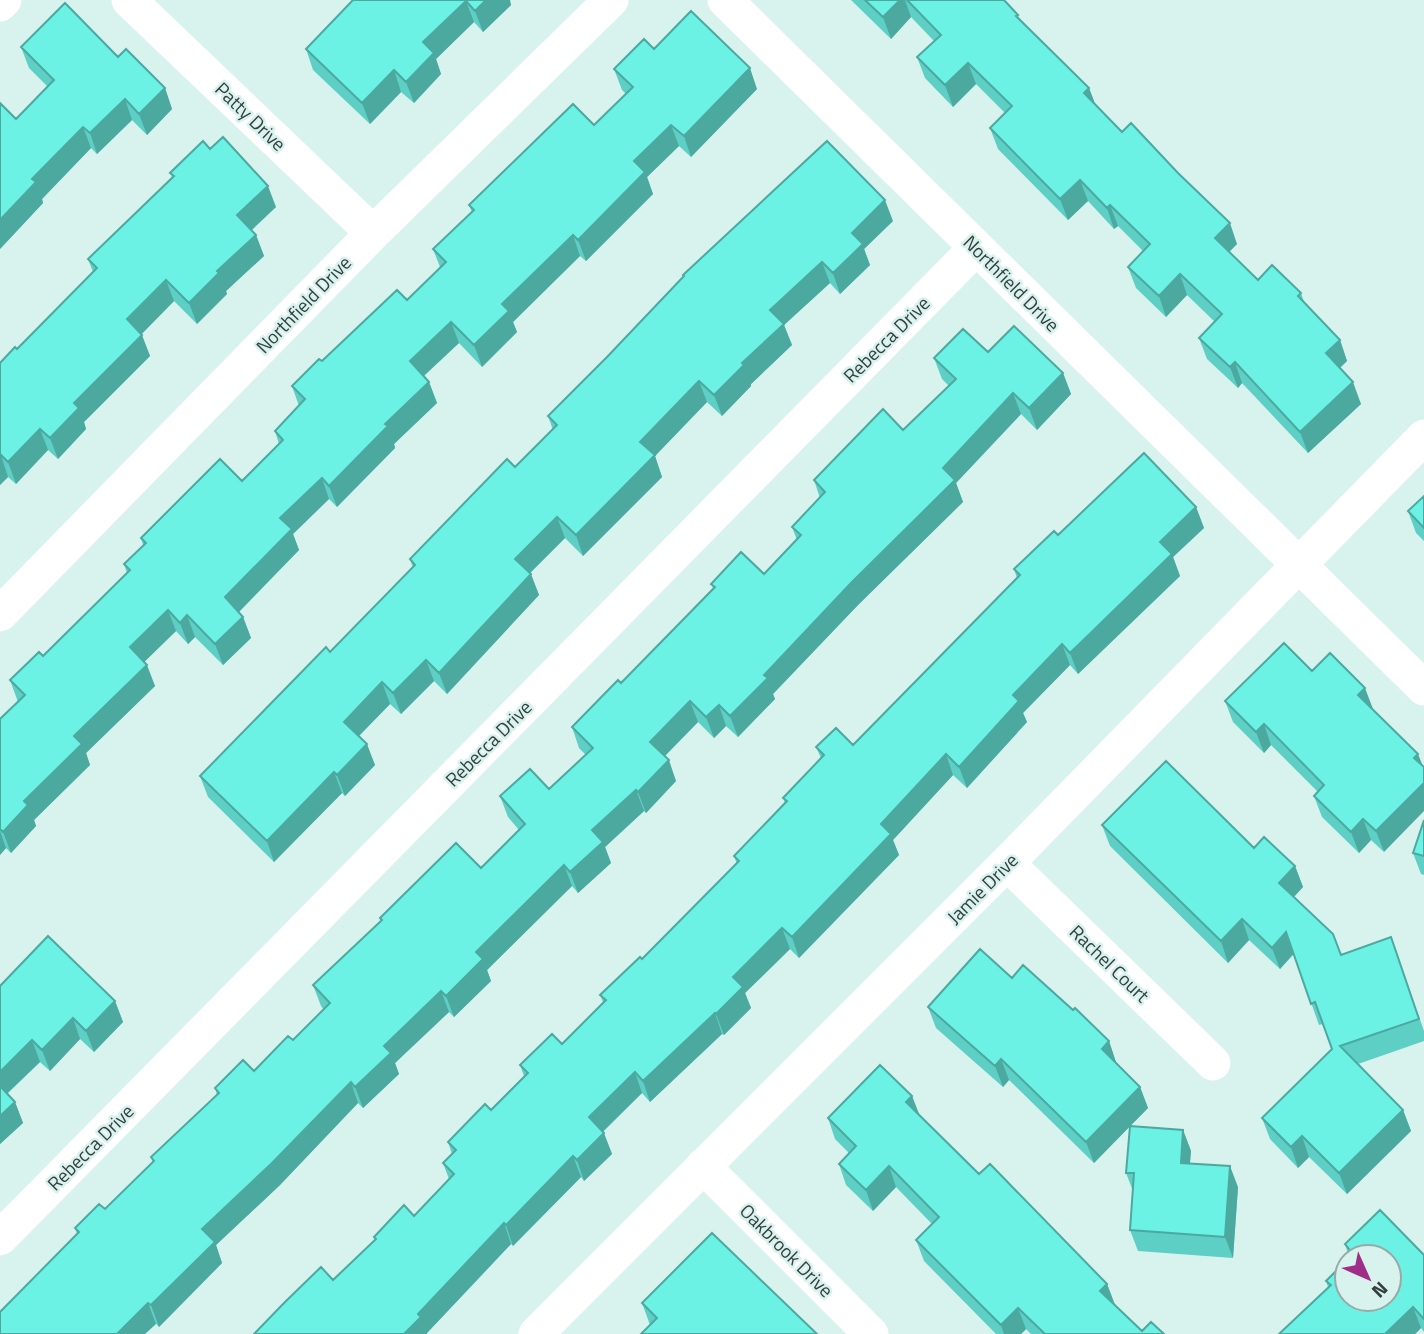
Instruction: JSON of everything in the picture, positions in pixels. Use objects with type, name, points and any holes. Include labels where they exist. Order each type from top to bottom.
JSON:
[{"type":"street","points":[[0,4],[4,0]]},
{"type":"street","name":"Patty Drive","points":[[129,0],[373,233]]},
{"type":"street","name":"Northfield Drive","points":[[0,614],[373,233],[611,0]]},
{"type":"street","name":"Northfield Drive","points":[[726,0],[1424,688]]},
{"type":"street","name":"Rebecca Drive","points":[[0,1238],[976,248]]},
{"type":"street","name":"Jamie Drive","points":[[536,1334],[1007,863],[1424,437]]},
{"type":"street","name":"Rachel Court","points":[[1007,863],[1213,1063]]},
{"type":"street","name":"Oakbrook Drive","points":[[703,1166],[871,1334]]},
{"type":"building","points":[[353,0],[486,0],[475,11],[466,1],[423,42],[434,53],[406,82],[394,70],[362,103],[306,49]]},
{"type":"building","points":[[865,0],[900,0],[883,17]]},
{"type":"building","points":[[907,0],[1004,0],[1018,15],[1016,16],[1089,88],[1084,93],[1122,132],[1131,123],[1230,223],[1215,238],[1258,280],[1272,265],[1301,293],[1298,296],[1340,340],[1326,353],[1353,382],[1300,432],[1235,362],[1230,367],[1199,338],[1222,314],[1180,274],[1159,296],[1128,267],[1150,244],[1110,205],[1107,208],[1080,180],[1060,199],[990,128],[1012,106],[968,63],[945,85],[917,57],[941,35]]},
{"type":"building","points":[[65,3],[118,57],[126,49],[165,88],[139,114],[125,99],[90,133],[83,127],[32,179],[36,182],[0,220],[0,103],[16,119],[54,80],[21,47]]},
{"type":"building","points":[[691,11],[750,68],[684,136],[671,125],[634,161],[645,172],[578,240],[573,235],[502,304],[509,311],[474,345],[451,322],[410,361],[429,382],[385,424],[388,426],[329,486],[322,478],[280,518],[292,529],[225,597],[243,617],[215,644],[187,615],[180,623],[168,610],[130,647],[147,665],[74,736],[82,744],[24,801],[28,805],[3,832],[0,829],[0,719],[25,695],[10,680],[39,652],[43,656],[130,570],[124,564],[146,543],[141,538],[220,459],[242,481],[283,440],[275,431],[305,399],[292,386],[397,290],[407,300],[446,262],[433,249],[474,210],[469,205],[573,104],[594,125],[633,87],[614,69],[644,39],[654,49]]},
{"type":"building","points":[[223,137],[268,186],[237,215],[256,235],[217,271],[219,273],[189,303],[166,280],[127,319],[142,335],[74,403],[79,408],[50,438],[40,429],[8,462],[0,456],[0,363],[97,268],[88,259],[174,176],[170,173],[203,141],[210,149]]},
{"type":"building","points":[[827,141],[885,200],[852,233],[863,244],[833,273],[822,262],[770,310],[784,324],[742,363],[744,365],[714,395],[699,381],[640,442],[655,455],[576,535],[557,517],[515,559],[531,574],[439,673],[426,660],[393,693],[382,682],[344,722],[367,744],[337,775],[334,772],[267,841],[200,776],[326,647],[330,652],[415,565],[410,559],[507,459],[515,467],[557,425],[548,416],[683,275]]},
{"type":"building","points":[[1014,326],[1063,373],[1029,408],[1013,393],[943,468],[955,480],[851,583],[764,675],[768,678],[730,716],[719,705],[706,717],[690,701],[650,742],[669,760],[638,792],[636,790],[592,830],[603,842],[570,872],[564,865],[476,952],[483,959],[446,996],[441,991],[384,1046],[391,1053],[355,1087],[351,1082],[272,1163],[202,1229],[215,1242],[151,1305],[148,1303],[117,1334],[0,1334],[0,1312],[79,1232],[75,1228],[99,1204],[105,1209],[154,1161],[151,1157],[219,1093],[215,1088],[243,1060],[254,1071],[288,1036],[293,1040],[330,1003],[313,985],[382,920],[380,918],[456,843],[481,868],[525,824],[500,796],[530,769],[549,789],[593,748],[572,727],[618,680],[621,683],[715,587],[711,584],[741,552],[764,574],[801,535],[792,527],[825,492],[814,480],[883,409],[903,430],[956,379],[934,358],[963,329],[988,352]]},
{"type":"building","points":[[1144,453],[1196,507],[1160,542],[1172,554],[1070,653],[1062,644],[1013,695],[1019,701],[959,767],[946,754],[881,824],[891,834],[792,937],[782,928],[733,977],[743,987],[716,1014],[643,1081],[635,1072],[589,1117],[604,1133],[577,1160],[573,1156],[506,1225],[504,1223],[418,1314],[421,1317],[404,1334],[254,1334],[321,1267],[333,1280],[376,1239],[374,1237],[404,1205],[414,1216],[454,1174],[443,1163],[456,1150],[448,1142],[485,1104],[491,1110],[528,1073],[520,1065],[552,1034],[562,1044],[606,1000],[600,995],[640,957],[642,959],[739,861],[734,856],[787,801],[783,798],[824,755],[816,747],[836,728],[853,745],[1020,575],[1014,569],[1054,531],[1058,535]]},
{"type":"building","points":[[1424,496],[1424,528],[1408,511]]},
{"type":"building","points":[[1284,643],[1312,671],[1330,653],[1365,688],[1358,695],[1418,754],[1414,758],[1424,767],[1424,783],[1376,831],[1363,819],[1351,832],[1314,796],[1324,785],[1264,724],[1256,732],[1225,701]]},
{"type":"building","points":[[1166,761],[1254,848],[1264,837],[1295,866],[1279,883],[1333,934],[1341,955],[1391,937],[1419,1019],[1340,1046],[1403,1110],[1339,1173],[1302,1136],[1291,1147],[1262,1118],[1332,1049],[1315,1002],[1311,1004],[1286,932],[1272,948],[1242,919],[1221,941],[1102,825]]},
{"type":"building","points":[[1424,820],[1424,856],[1413,853]]},
{"type":"building","points":[[48,936],[115,1001],[86,1031],[73,1018],[42,1050],[32,1040],[0,1072],[0,986]]},
{"type":"building","points":[[980,949],[1012,978],[1023,965],[1073,1010],[1075,1008],[1109,1041],[1102,1049],[1140,1087],[1086,1142],[1001,1059],[995,1066],[928,1007]]},
{"type":"building","points":[[880,1065],[912,1096],[906,1102],[979,1174],[990,1164],[1107,1284],[1100,1291],[1142,1331],[1151,1322],[1164,1334],[1045,1334],[1018,1308],[1001,1325],[916,1240],[939,1217],[889,1166],[866,1190],[839,1164],[856,1146],[828,1118]]},
{"type":"building","points":[[0,1086],[15,1102],[0,1116]]},
{"type":"building","points":[[1130,1126],[1183,1130],[1181,1163],[1230,1166],[1225,1237],[1130,1230],[1134,1173],[1126,1173]]},
{"type":"building","points":[[1380,1210],[1424,1255],[1424,1319],[1413,1307],[1385,1334],[1279,1334],[1331,1285],[1326,1281],[1333,1274],[1333,1313],[1403,1313],[1403,1243],[1346,1243]]},
{"type":"building","points":[[712,1233],[817,1334],[641,1334],[657,1318],[642,1303]]}]
